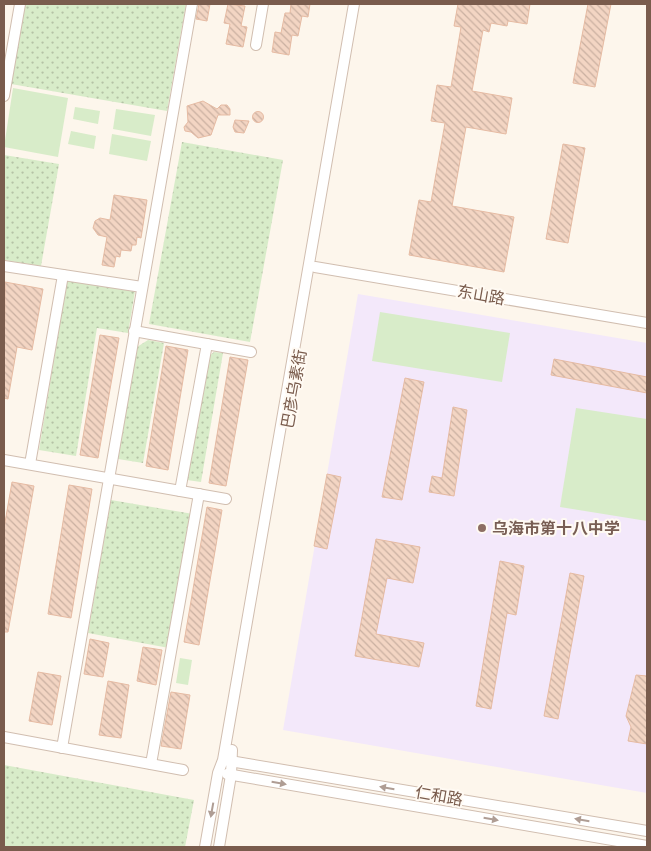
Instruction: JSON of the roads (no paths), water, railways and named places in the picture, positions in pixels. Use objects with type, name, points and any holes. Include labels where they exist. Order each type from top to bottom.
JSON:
[{"type":"street","points":[[4,96],[20,4]]},
{"type":"street","points":[[62,748],[192,4]]},
{"type":"street","points":[[256,44],[263,4]]},
{"type":"street","name":"巴彦乌素街","points":[[219,847],[231,775],[227,761],[354,4]]},
{"type":"street","name":"巴彦乌素街","points":[[227,761],[360,4]]},
{"type":"street","points":[[4,266],[142,288]]},
{"type":"street","name":"东山路","points":[[315,267],[647,323]]},
{"type":"street","points":[[30,464],[63,275]]},
{"type":"street","points":[[134,331],[251,352]]},
{"type":"street","points":[[180,491],[207,344]]},
{"type":"street","points":[[4,460],[226,499]]},
{"type":"street","points":[[151,764],[199,494]]},
{"type":"street","points":[[4,737],[183,770]]},
{"type":"street","points":[[205,847],[218,773],[227,761]]},
{"type":"street","name":"仁和路","points":[[227,761],[647,831]]},
{"type":"street","name":"仁和路","points":[[218,773],[606,843],[647,846]]},
{"type":"street","points":[[606,843],[609,825]]},
{"type":"place","name":"乌海市第十八中学","points":[[482,528]]}]
